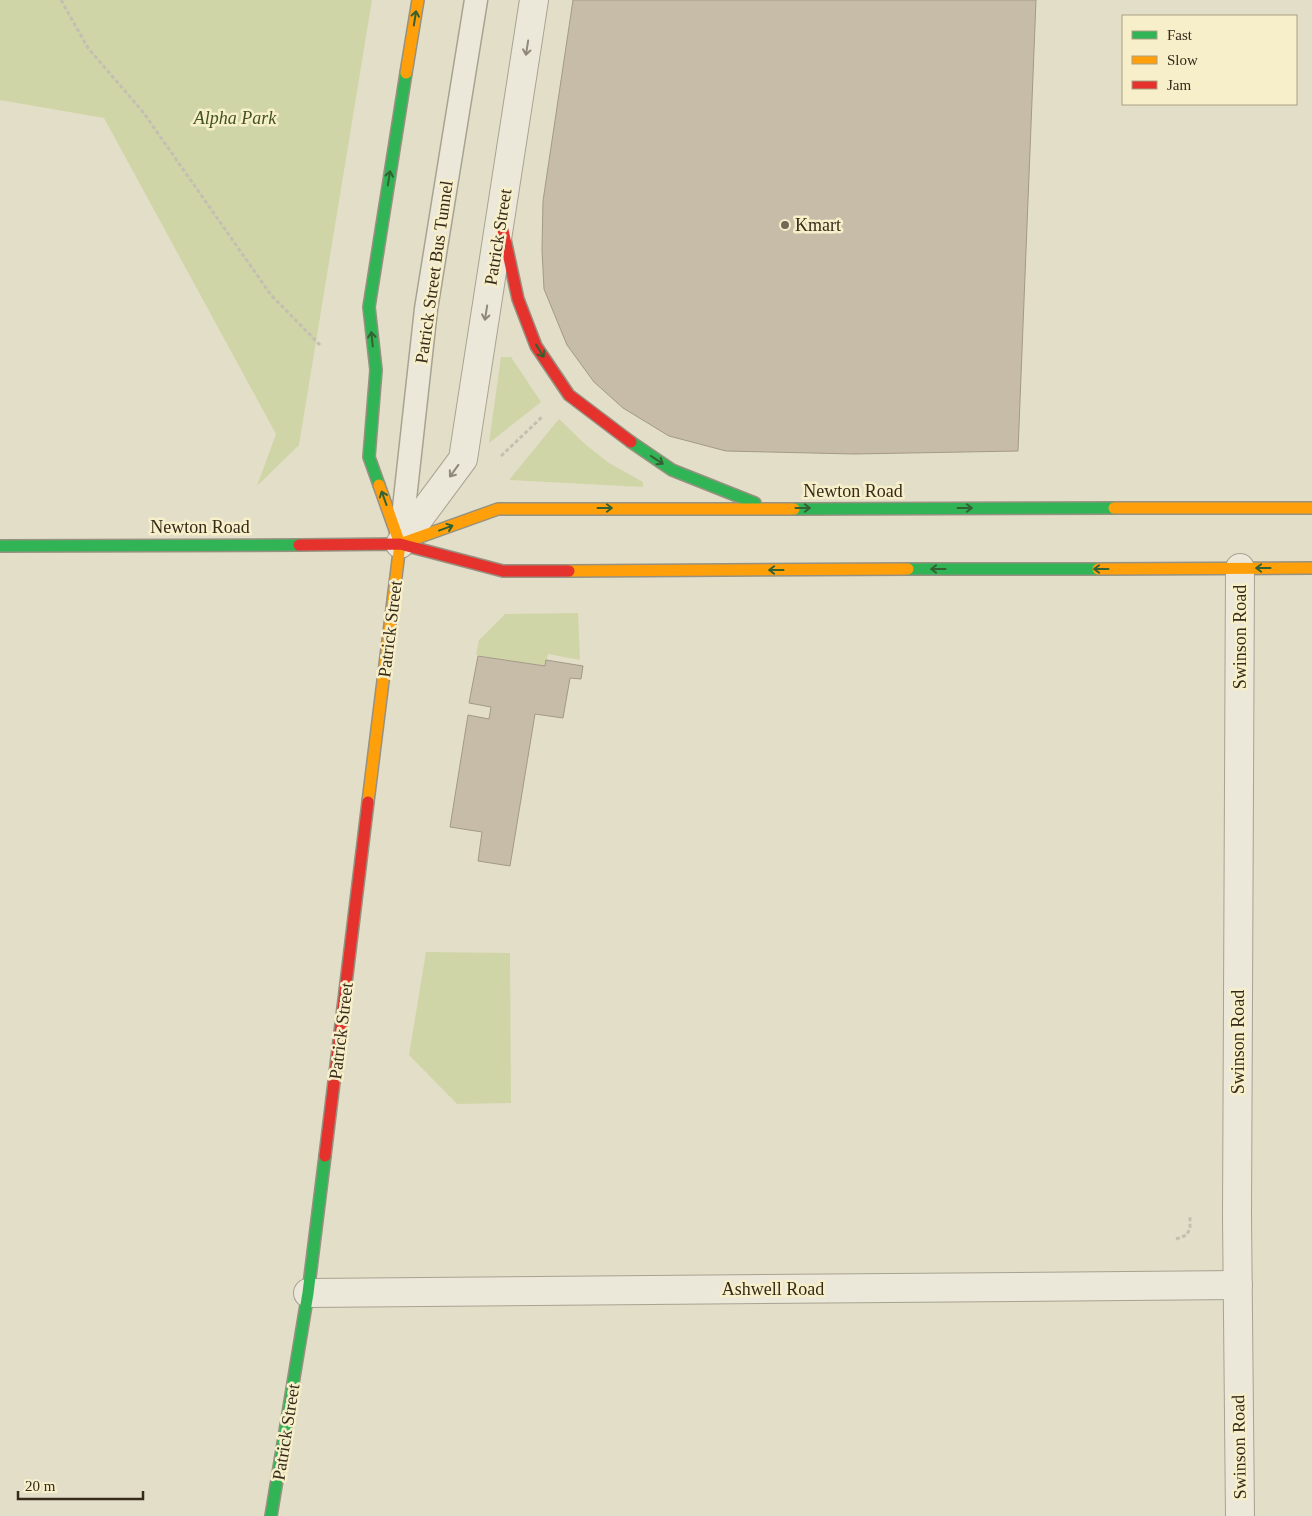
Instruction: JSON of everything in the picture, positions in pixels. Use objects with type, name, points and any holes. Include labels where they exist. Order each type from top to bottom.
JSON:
[{"type":"main road","name":"Patrick Street","points":[[271,1516],[276,1499],[308,1293],[400,544],[368,457],[376,370],[369,307],[418,0]]},
{"type":"main road","points":[[501,221],[518,299],[536,346],[569,395],[621,436],[672,470],[767,508]]},
{"type":"main road","name":"Newton Road","points":[[400,544],[498,508],[1312,508]]},
{"type":"main road","name":"Newton Road","points":[[0,546],[400,544],[503,571],[1312,568]]},
{"type":"street","name":"Patrick Street","points":[[400,544],[463,459],[534,0]]},
{"type":"street","name":"Swinson Road","points":[[1240,568],[1237,1215],[1240,1516]]},
{"type":"street","name":"Ashwell Road","points":[[308,1293],[1238,1285]]},
{"type":"lane","name":"Patrick Street Bus Tunnel","points":[[400,544],[426,308],[476,0]]},
{"type":"path","points":[[61,0],[88,48],[143,112],[271,295],[320,345]]},
{"type":"path","points":[[497,460],[542,416]]},
{"type":"path","points":[[1176,1239],[1187,1235],[1190,1227],[1190,1215]]},
{"type":"green space","name":"Alpha Park","points":[[0,0],[372,0],[299,445],[257,486],[276,434],[104,118],[0,100]]},
{"type":"green space","points":[[501,357],[511,357],[541,402],[489,443]]},
{"type":"green space","points":[[559,419],[586,445],[609,463],[643,482],[643,487],[509,480]]},
{"type":"green space","points":[[578,613],[580,660],[548,654],[545,666],[476,655],[479,640],[505,614]]},
{"type":"green space","points":[[426,952],[510,953],[511,1103],[457,1104],[409,1055]]},
{"type":"building","name":"Kmart","points":[[573,0],[1036,0],[1018,451],[854,454],[726,451],[669,436],[623,408],[594,382],[567,345],[544,289],[542,250],[543,201]]},
{"type":"building","points":[[478,656],[545,666],[546,660],[583,666],[581,679],[570,678],[563,718],[535,714],[510,866],[478,861],[482,832],[450,827],[468,715],[489,719],[491,707],[469,703]]},
{"type":"traffic: fast","points":[[379,485],[369,457],[376,370],[369,307],[406,73]]},
{"type":"traffic: fast","points":[[631,442],[672,470],[755,503]]},
{"type":"traffic: fast","points":[[794,509],[1114,508]]},
{"type":"traffic: fast","points":[[0,546],[299,545]]},
{"type":"traffic: fast","points":[[908,569],[1098,569]]},
{"type":"traffic: fast","points":[[271,1516],[308,1293],[325,1156]]},
{"type":"traffic: slow","points":[[406,73],[418,0]]},
{"type":"traffic: slow","points":[[368,802],[400,544],[379,485]]},
{"type":"traffic: slow","points":[[1114,508],[1312,508]]},
{"type":"traffic: slow","points":[[400,544],[498,509],[794,509]]},
{"type":"traffic: slow","points":[[1098,569],[1312,568]]},
{"type":"traffic: slow","points":[[569,571],[908,569]]},
{"type":"traffic: jam","points":[[501,221],[518,299],[536,346],[569,395],[631,442]]},
{"type":"traffic: jam","points":[[299,545],[400,544],[503,571],[569,571]]},
{"type":"traffic: jam","points":[[325,1156],[368,802]]},
{"type":"place","name":"Kmart","points":[[785,225]]}]
